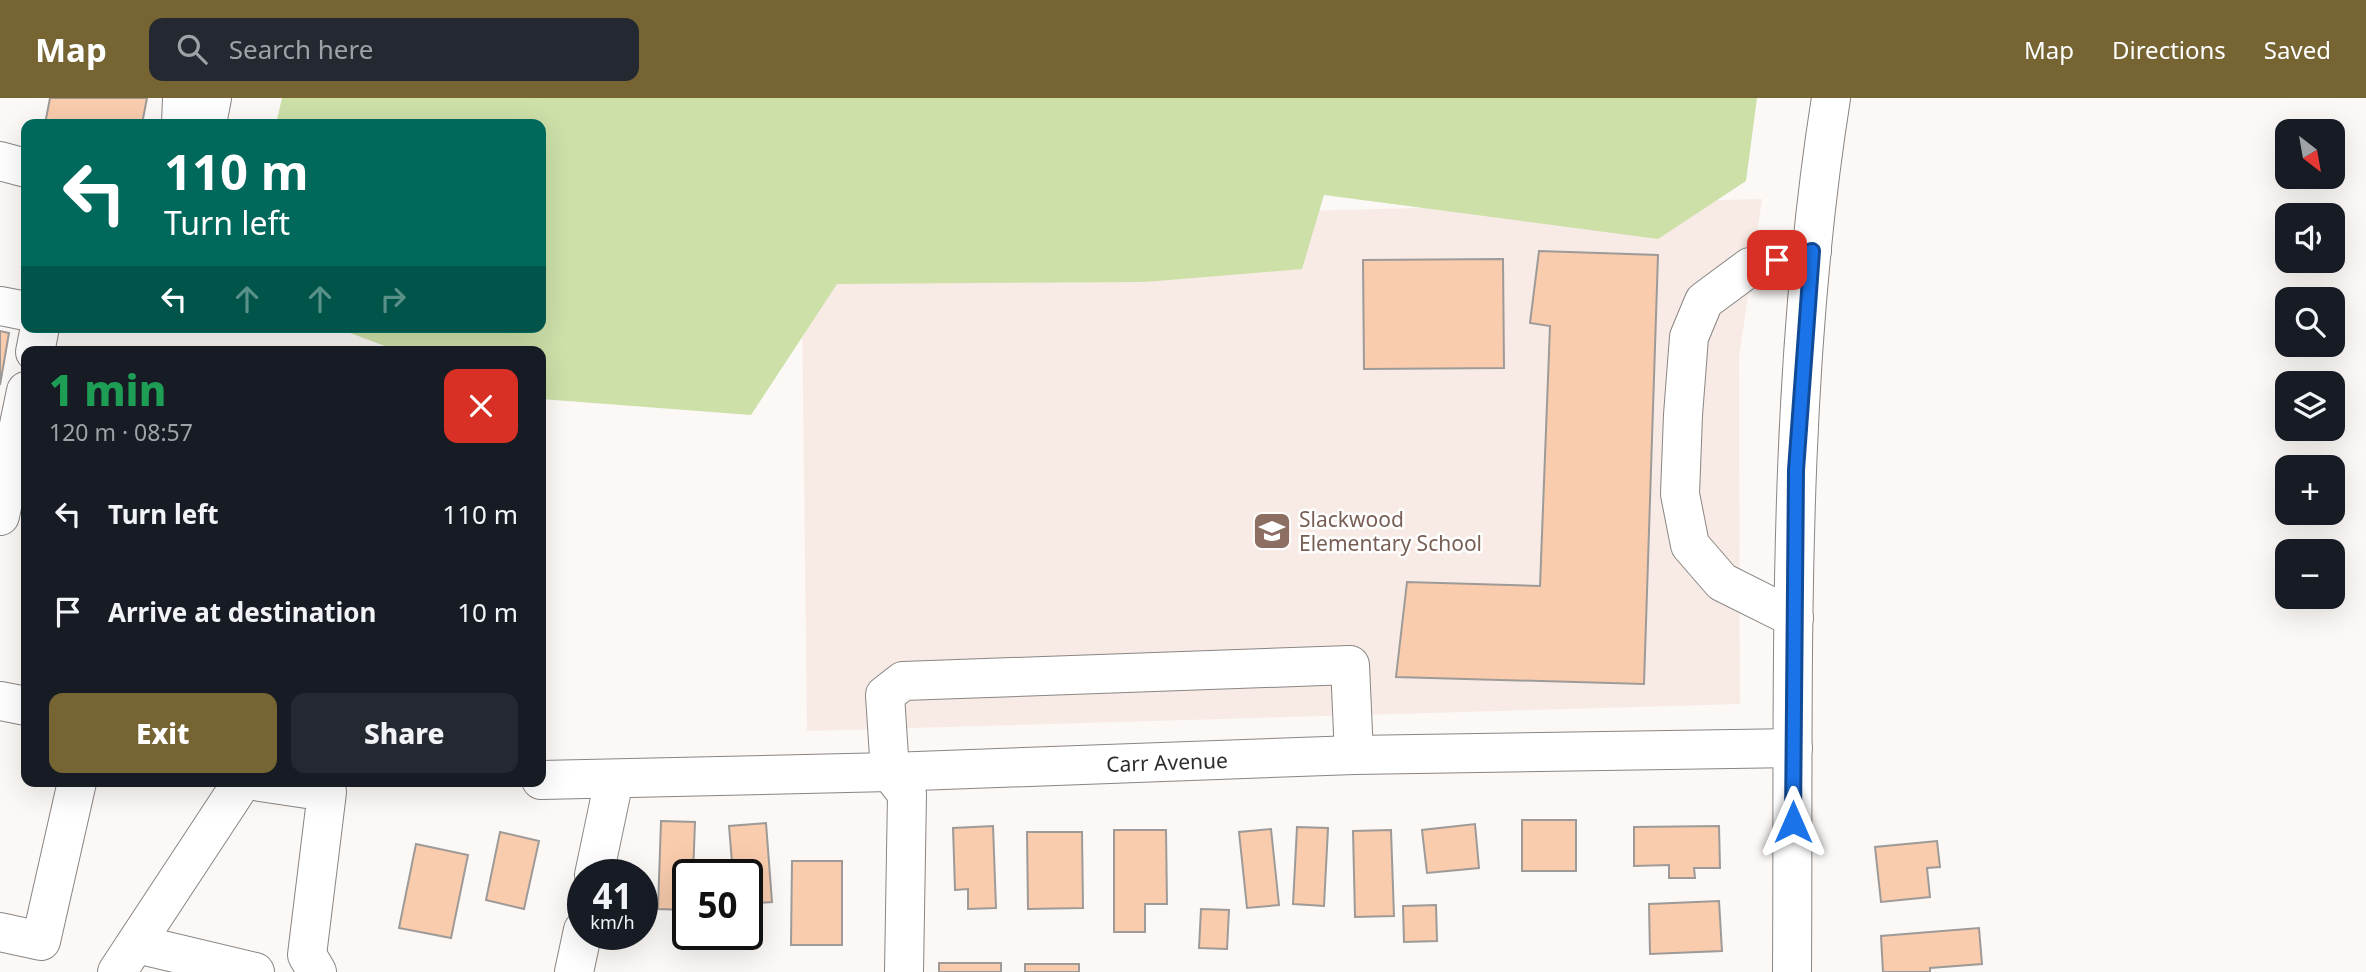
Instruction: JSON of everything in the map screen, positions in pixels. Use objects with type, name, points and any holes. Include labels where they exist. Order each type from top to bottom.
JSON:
[{"type":"street","points":[[181,119],[182,98]]},
{"type":"street","points":[[208,119],[212,98]]},
{"type":"street","points":[[1792,972],[1796,470],[1812,251],[1831,98]]},
{"type":"street","points":[[1794,618],[1721,582],[1690,545],[1680,494],[1683,415],[1689,337],[1704,300],[1750,267],[1812,251]]},
{"type":"street","points":[[0,306],[21,311]]},
{"type":"street","points":[[0,516],[21,415]]},
{"type":"street","points":[[904,972],[907,794],[890,772],[885,695],[904,681],[1350,665],[1354,755]]},
{"type":"street","points":[[0,701],[21,704]]},
{"type":"street","name":"Carr Avenue","points":[[546,780],[890,772],[1354,755],[1793,748]]},
{"type":"street","points":[[597,859],[614,780]]},
{"type":"street","points":[[0,932],[41,941],[76,787]]},
{"type":"street","points":[[239,787],[127,958],[256,972]]},
{"type":"street","points":[[317,972],[307,955],[328,787]]},
{"type":"street","points":[[574,972],[579,950]]},
{"type":"shaded area","name":"Slackwood Elementary School","points":[[1762,199],[1739,358],[1740,704],[807,731],[801,224]]},
{"type":"green space","points":[[282,98],[1757,98],[1746,181],[1658,239],[1324,195],[1302,269],[1145,282],[837,284],[751,415],[546,399],[546,346],[385,346],[350,333],[546,333],[546,119],[277,119]]},
{"type":"building","points":[[50,98],[147,98],[143,119],[46,119]]},
{"type":"building","name":"Slackwood Elementary School","points":[[1539,251],[1658,255],[1644,684],[1396,677],[1407,582],[1540,586],[1550,326],[1530,323]]},
{"type":"building","points":[[1503,259],[1504,368],[1364,369],[1363,260]]},
{"type":"building","points":[[0,331],[9,333],[0,385]]},
{"type":"building","points":[[1522,820],[1576,820],[1576,871],[1522,871]]},
{"type":"building","points":[[661,821],[695,822],[694,859],[672,859],[672,909],[658,909]]},
{"type":"building","points":[[766,823],[772,902],[763,903],[763,859],[732,859],[729,826]]},
{"type":"building","points":[[1475,824],[1479,868],[1427,873],[1422,830]]},
{"type":"building","points":[[993,826],[996,908],[968,909],[968,889],[955,890],[953,828]]},
{"type":"building","points":[[1719,826],[1720,868],[1694,868],[1695,878],[1669,878],[1669,865],[1634,866],[1634,827]]},
{"type":"building","points":[[1297,827],[1328,828],[1324,906],[1293,904]]},
{"type":"building","points":[[1271,829],[1279,905],[1247,908],[1239,832]]},
{"type":"building","points":[[1114,830],[1166,830],[1167,904],[1145,904],[1145,932],[1114,932]]},
{"type":"building","points":[[1391,830],[1394,916],[1355,917],[1353,831]]},
{"type":"building","points":[[500,832],[539,841],[524,909],[486,900]]},
{"type":"building","points":[[1027,832],[1082,832],[1083,908],[1028,909]]},
{"type":"building","points":[[1937,841],[1940,867],[1927,868],[1930,897],[1881,902],[1875,847]]},
{"type":"building","points":[[416,844],[468,855],[451,938],[399,928]]},
{"type":"building","points":[[792,861],[842,861],[842,945],[791,945]]},
{"type":"building","points":[[1719,901],[1722,951],[1650,954],[1649,904]]},
{"type":"building","points":[[1436,905],[1437,941],[1404,942],[1403,906]]},
{"type":"building","points":[[1201,909],[1229,910],[1227,949],[1199,948]]},
{"type":"building","points":[[1979,928],[1982,964],[1930,968],[1930,972],[1883,972],[1881,936]]},
{"type":"building","points":[[939,963],[1001,963],[1001,972],[939,972]]},
{"type":"building","points":[[1025,964],[1079,964],[1079,972],[1025,972]]},
{"type":"place","name":"Slackwood Elementary School","points":[[1272,531]]},
{"type":"route","points":[[1777,260],[1812,251],[1796,470],[1793,822]]}]
